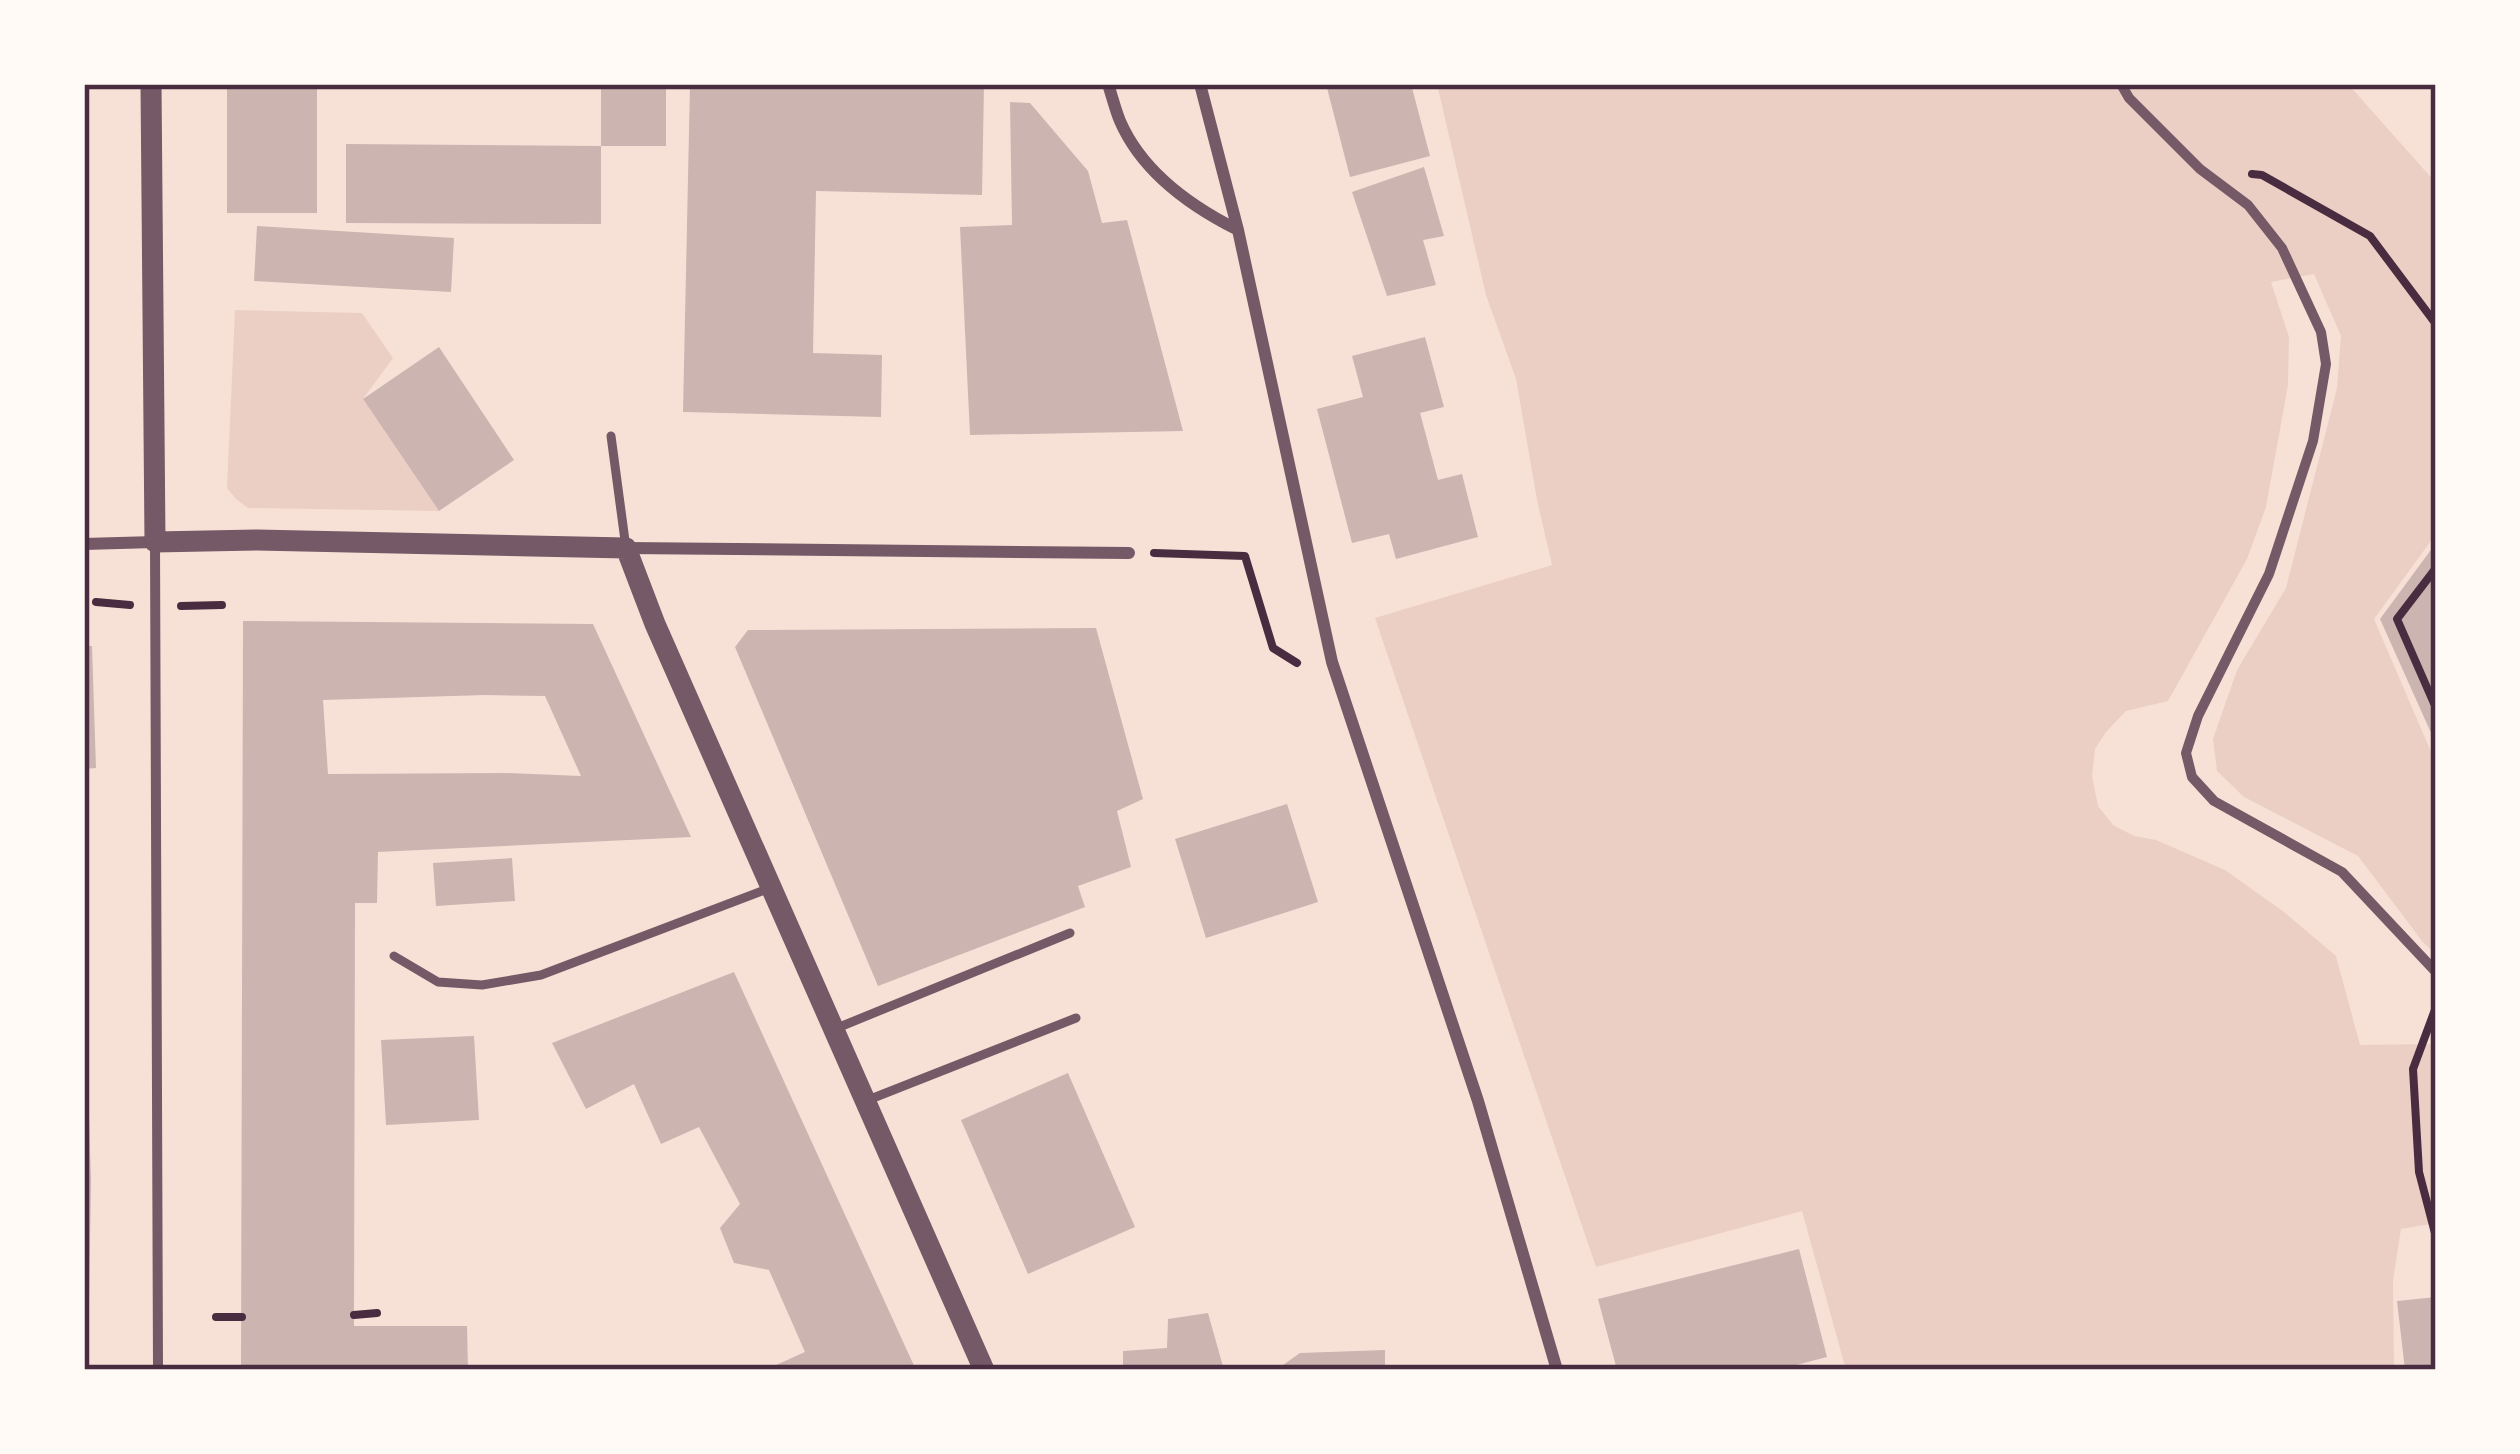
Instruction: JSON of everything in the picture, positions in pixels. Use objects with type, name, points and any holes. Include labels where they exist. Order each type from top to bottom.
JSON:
[{"type":"street","points":[[151,84],[158,1370]]},
{"type":"street","points":[[1108,84],[1121,123],[1145,160],[1202,212],[1238,230]]},
{"type":"street","points":[[1200,84],[1238,230],[1332,662],[1478,1101],[1557,1370]]},
{"type":"street","points":[[2121,84],[2129,98],[2200,169],[2248,205],[2282,248],[2321,332],[2326,364],[2313,441],[2269,574],[2198,716],[2186,753],[2192,777],[2214,801],[2342,872],[2436,972]]},
{"type":"street","points":[[84,544],[257,540],[1129,553]]},
{"type":"street","points":[[626,548],[655,624],[983,1370]]},
{"type":"lane","points":[[611,436],[626,548]]},
{"type":"lane","points":[[394,956],[438,982],[482,985],[541,975],[770,888]]},
{"type":"lane","points":[[832,1030],[1070,933]]},
{"type":"lane","points":[[863,1102],[1076,1018]]},
{"type":"path","points":[[2200,169],[2262,175],[2370,236],[2436,324]]},
{"type":"path","points":[[1129,553],[1245,556],[1273,648],[1298,663]]},
{"type":"path","points":[[2436,568],[2397,620],[2436,707]]},
{"type":"path","points":[[2436,1007],[2413,1069],[2419,1172],[2436,1237]]},
{"type":"path","points":[[354,1315],[377,1313]]},
{"type":"path","points":[[216,1317],[242,1318]]},
{"type":"shaded area","points":[[1437,84],[2348,84],[2436,183],[2436,534],[2374,619],[2436,755],[2436,955],[2358,856],[2244,797],[2217,771],[2213,739],[2237,670],[2286,588],[2337,388],[2341,336],[2314,274],[2271,282],[2289,337],[2288,385],[2266,507],[2247,559],[2168,701],[2126,711],[2095,749],[2092,776],[2098,806],[2113,825],[2225,870],[2336,956],[2360,1045],[2436,1044],[2436,1223],[2401,1229],[2393,1281],[2394,1370],[1846,1370],[1802,1211],[1596,1267],[1375,618],[1552,565],[1516,379],[1486,295]]},
{"type":"shaded area","points":[[235,310],[362,313],[393,358],[363,399],[439,511],[248,508],[236,499],[227,488]]},
{"type":"building","points":[[227,84],[317,84],[317,213],[227,213]]},
{"type":"building","points":[[601,84],[666,84],[666,146],[601,146]]},
{"type":"building","points":[[690,84],[984,84],[982,195],[816,191],[813,353],[882,355],[881,417],[683,412]]},
{"type":"building","points":[[1326,84],[1411,84],[1430,156],[1350,177]]},
{"type":"building","points":[[1010,102],[1030,103],[1088,171],[1102,223],[1127,220],[1183,431],[970,435],[960,227],[1012,225]]},
{"type":"building","points":[[346,144],[601,146],[601,224],[346,223]]},
{"type":"building","points":[[1424,167],[1444,236],[1423,240],[1436,285],[1387,296],[1352,192]]},
{"type":"building","points":[[257,226],[454,238],[451,292],[254,281]]},
{"type":"building","points":[[1425,337],[1444,407],[1420,413],[1438,480],[1462,474],[1478,537],[1396,559],[1389,534],[1352,543],[1317,409],[1363,397],[1352,356]]},
{"type":"building","points":[[439,347],[514,460],[439,511],[363,399]]},
{"type":"building","points":[[2436,543],[2436,744],[2380,619]]},
{"type":"building","points":[[243,621],[593,624],[691,837],[378,852],[377,903],[355,903],[354,1326],[467,1326],[468,1370],[241,1370]],"holes":[[[545,696],[581,776],[328,774],[323,700]]]},
{"type":"building","points":[[1096,628],[1143,799],[1117,811],[1131,867],[1078,886],[1085,907],[878,986],[735,647],[748,630]]},
{"type":"building","points":[[84,646],[92,646],[96,768],[84,769]]},
{"type":"building","points":[[1287,804],[1318,902],[1206,938],[1175,839]]},
{"type":"building","points":[[512,858],[515,901],[436,906],[433,863]]},
{"type":"building","points":[[734,972],[916,1370],[765,1370],[805,1352],[769,1270],[734,1263],[720,1228],[740,1204],[699,1127],[661,1144],[634,1084],[586,1109],[552,1043]]},
{"type":"building","points":[[474,1036],[479,1120],[386,1125],[381,1040]]},
{"type":"building","points":[[1068,1073],[1135,1227],[1028,1274],[961,1120]]},
{"type":"building","points":[[84,1082],[88,1082],[91,1182],[88,1364],[84,1364]]},
{"type":"building","points":[[1799,1249],[1827,1357],[1777,1370],[1617,1370],[1598,1299]]},
{"type":"building","points":[[2436,1297],[2436,1370],[2405,1370],[2397,1301]]},
{"type":"building","points":[[1208,1313],[1224,1370],[1123,1370],[1123,1351],[1167,1348],[1168,1319]]},
{"type":"building","points":[[1385,1350],[1385,1370],[1255,1370],[1255,1366],[1283,1365],[1300,1353]]}]
